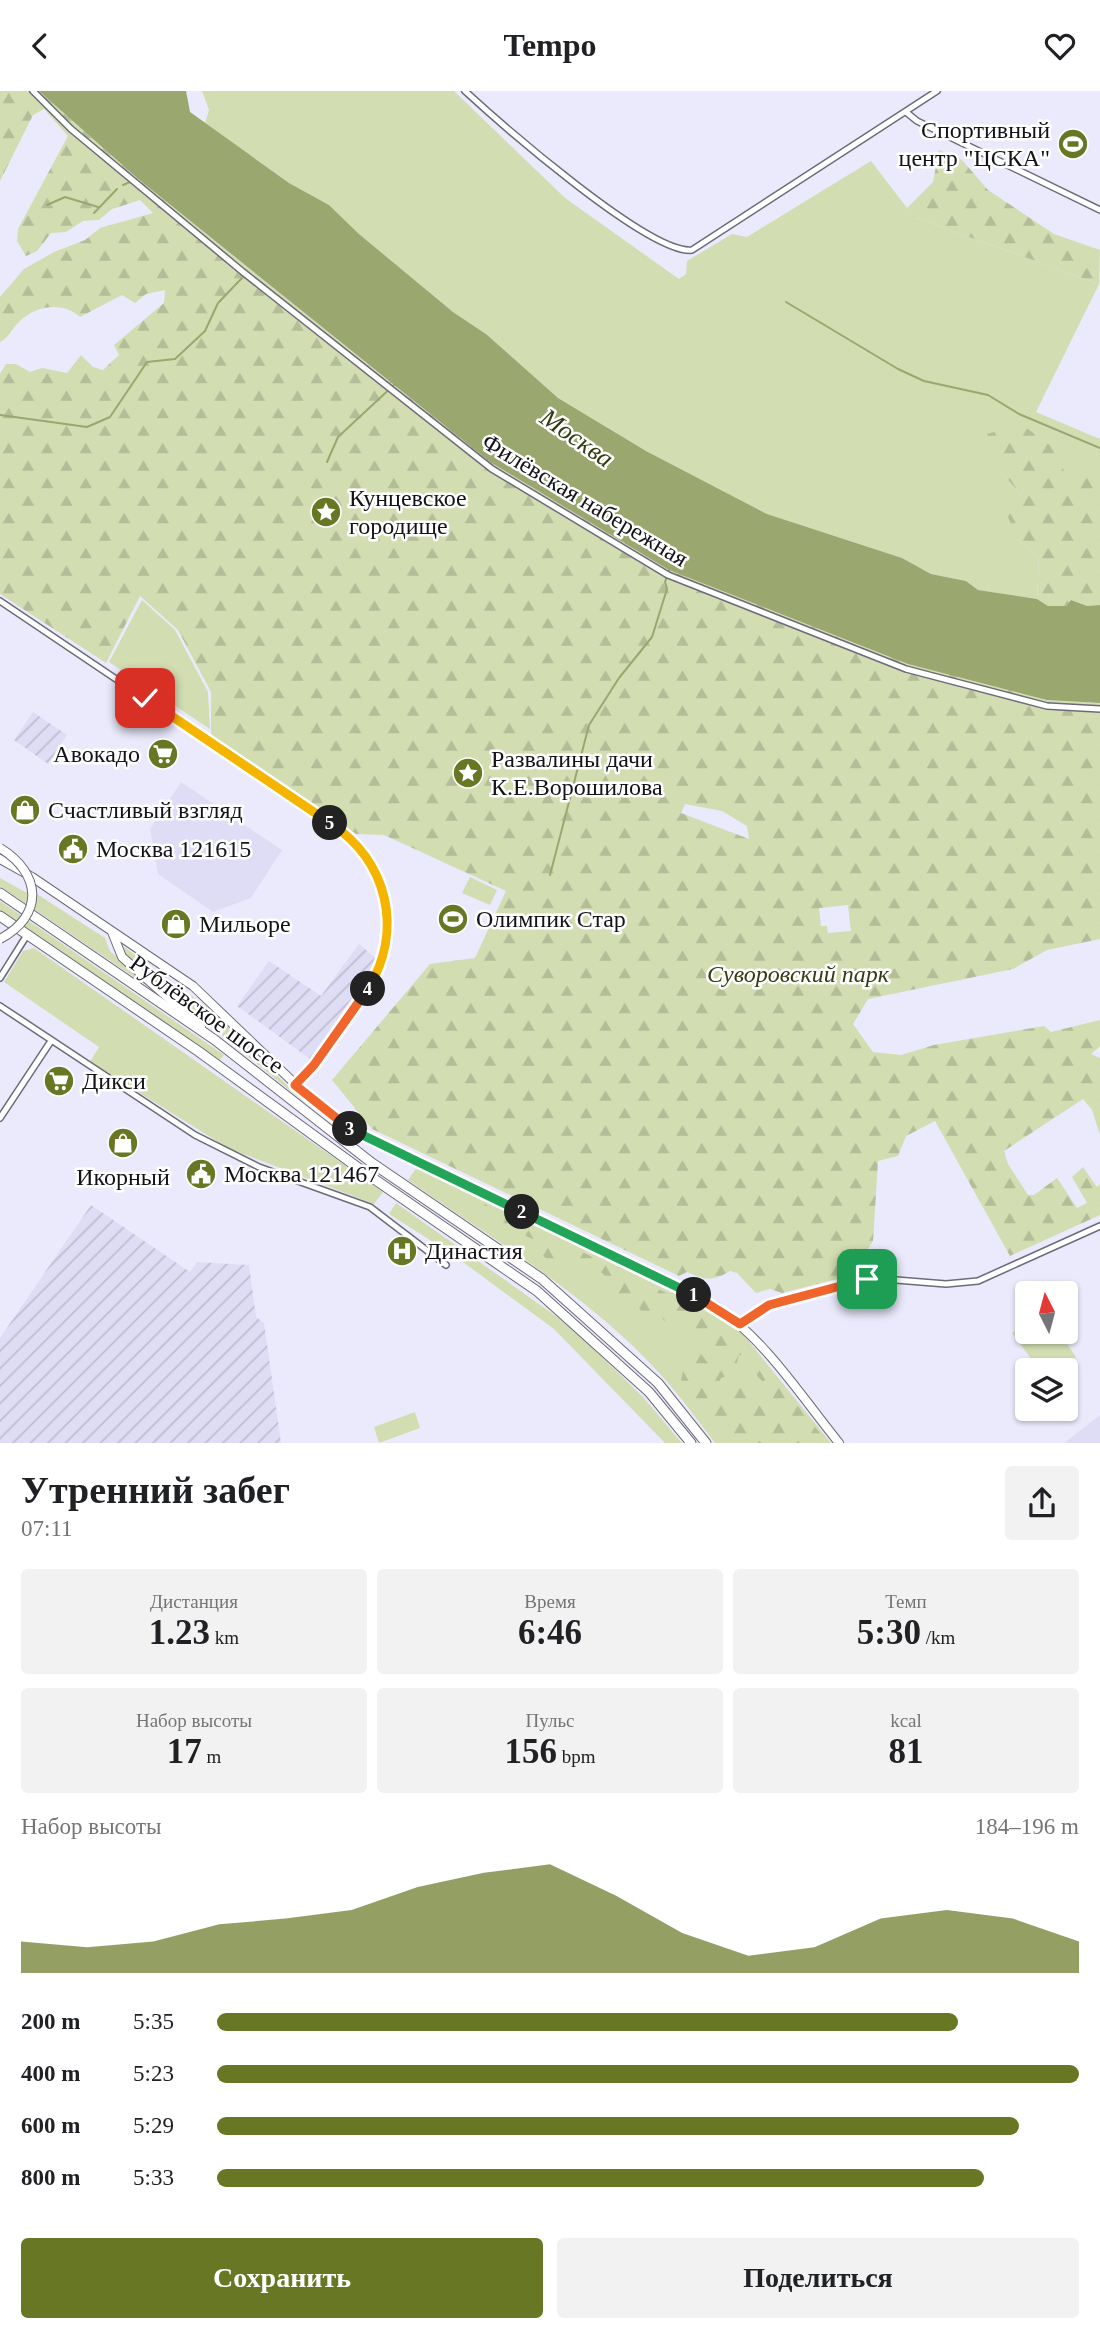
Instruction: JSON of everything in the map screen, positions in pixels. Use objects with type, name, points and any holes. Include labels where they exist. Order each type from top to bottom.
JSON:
[{"type":"main road","name":"Рублёвское шоссе","points":[[0,893],[215,1040],[372,1163],[542,1279],[658,1383],[706,1443]]},
{"type":"main road","name":"Рублёвское шоссе","points":[[0,916],[198,1051],[364,1172],[537,1291],[649,1392],[691,1443]]},
{"type":"street","name":"Филёвская набережная","points":[[33,91],[71,129],[243,272],[492,469],[668,575],[906,669],[1047,706],[1100,709]]},
{"type":"street","points":[[465,91],[573,182],[642,231],[680,251],[692,250],[937,91]]},
{"type":"street","points":[[906,112],[917,121],[1100,210]]},
{"type":"street","points":[[0,601],[328,821],[361,847],[381,884],[388,915],[381,967],[314,1065],[295,1085]]},
{"type":"street","points":[[0,848],[24,866],[33,897],[28,913],[19,926],[0,939]]},
{"type":"street","points":[[0,859],[32,877],[201,993],[295,1085],[361,1136],[699,1297],[740,1324],[839,1443]]},
{"type":"street","points":[[112,932],[122,957],[215,1040]]},
{"type":"street","points":[[0,978],[27,935]]},
{"type":"street","points":[[0,1006],[227,1154],[370,1207],[446,1265]]},
{"type":"street","points":[[0,1118],[51,1041]]},
{"type":"street","points":[[740,1324],[769,1305],[871,1278],[946,1284],[978,1281],[1100,1227]]},
{"type":"shaded area","points":[[33,712],[67,735],[48,764],[14,740]]},
{"type":"shaded area","points":[[181,782],[282,850],[251,898],[213,912],[158,874],[150,829]]},
{"type":"shaded area","points":[[359,944],[378,960],[310,1059],[237,1006],[269,961],[321,996]]},
{"type":"shaded area","points":[[91,1205],[190,1272],[197,1262],[249,1265],[256,1317],[264,1323],[281,1443],[0,1443],[0,1338]]},
{"type":"shaded area","points":[[1100,1415],[1100,1443],[1064,1443]]},
{"type":"green space","name":"Суворовский парк","points":[[0,91],[39,91],[137,178],[490,462],[669,570],[1047,700],[1100,703],[1100,939],[1047,950],[1013,969],[868,999],[853,1024],[873,1052],[901,1055],[934,1045],[1044,1026],[1051,1032],[1100,1020],[1100,1046],[1091,1054],[1100,1058],[1100,1135],[1092,1110],[1083,1099],[1004,1151],[1008,1164],[1028,1195],[1034,1195],[1057,1178],[1077,1208],[1087,1203],[1072,1177],[1083,1167],[1097,1187],[1100,1184],[1100,1215],[1010,1256],[935,1121],[906,1136],[898,1156],[878,1161],[873,1241],[862,1258],[872,1270],[782,1293],[770,1289],[756,1293],[737,1273],[730,1271],[713,1278],[687,1272],[679,1276],[372,1129],[332,1080],[430,964],[475,958],[506,891],[384,835],[356,834],[211,738],[211,692],[178,630],[140,596],[106,663],[0,594],[0,374],[6,364],[16,364],[30,372],[42,368],[67,373],[81,355],[93,367],[103,370],[119,355],[114,345],[164,303],[165,290],[146,294],[135,303],[122,295],[80,317],[57,307],[41,309],[26,316],[0,342],[0,297],[24,269],[54,252],[85,240],[100,228],[153,213],[140,200],[112,209],[99,220],[83,221],[66,232],[51,233],[37,251],[26,256],[17,241],[18,229],[68,136],[44,109],[33,115],[0,181]],"holes":[[[685,804],[722,811],[747,826],[749,839],[681,813]],[[848,905],[851,931],[828,933],[827,926],[821,926],[819,908]]]},
{"type":"green space","points":[[202,91],[454,91],[565,198],[679,279],[686,274],[687,261],[732,234],[747,237],[871,161],[914,217],[1099,284],[1036,412],[1100,439],[1100,476],[998,468],[1021,495],[1018,540],[1039,557],[1037,599],[978,590],[966,581],[931,574],[902,558],[767,514],[646,451],[558,398],[486,334],[453,312],[359,234],[329,205],[289,183],[205,123],[209,110]]},
{"type":"green space","points":[[939,150],[962,160],[988,190],[1054,234],[1100,250],[1099,284],[914,217],[907,208],[933,182]]},
{"type":"green space","points":[[1021,424],[1058,451],[1064,472],[1100,476],[1100,605],[1087,606],[1071,600],[1066,606],[1048,606],[1037,599],[1039,557],[1018,540],[1008,517],[1021,495],[998,468],[987,434]]},
{"type":"green space","points":[[142,600],[175,630],[208,692],[210,729],[109,662]]},
{"type":"green space","points":[[470,877],[497,890],[490,905],[462,893]]},
{"type":"green space","points":[[0,878],[25,892],[37,894],[105,938],[110,951],[162,996],[0,886]]},
{"type":"green space","points":[[0,901],[224,1055],[220,1060],[0,911]]},
{"type":"green space","points":[[124,947],[209,1008],[306,1104],[128,958],[121,949]]},
{"type":"green space","points":[[34,948],[383,1192],[374,1204],[228,1148],[90,1062],[99,1047],[4,982],[23,951]]},
{"type":"green space","points":[[417,1167],[734,1323],[831,1443],[715,1443],[662,1376],[604,1320],[541,1271],[408,1180]]},
{"type":"green space","points":[[396,1203],[570,1326],[643,1397],[682,1443],[665,1443],[554,1329],[452,1254],[389,1214]]},
{"type":"green space","points":[[482,1203],[732,1325],[828,1443],[726,1443],[702,1416],[681,1381],[687,1350],[699,1351],[707,1362],[713,1359],[712,1352],[696,1340],[693,1334],[673,1328],[658,1315],[643,1313],[629,1296],[624,1302],[615,1303],[610,1289],[614,1284],[592,1264],[581,1264],[577,1269],[561,1255],[556,1267],[540,1253],[543,1247],[540,1241],[480,1215],[477,1207]],"holes":[[[739,1355],[746,1355],[754,1372],[773,1394],[767,1397],[753,1382],[723,1389],[718,1385],[721,1378],[734,1374]]]},
{"type":"green space","points":[[1020,1344],[1067,1344],[1076,1357],[1074,1358],[1031,1358]]},
{"type":"green space","points":[[415,1412],[420,1428],[379,1443],[374,1427]]},
{"type":"water","name":"Москва","points":[[39,91],[186,91],[190,112],[289,183],[329,205],[359,234],[453,312],[486,334],[558,398],[646,451],[767,514],[902,558],[931,574],[966,581],[978,590],[1037,599],[1048,606],[1066,606],[1071,600],[1087,606],[1100,605],[1100,703],[1047,700],[908,664],[669,570],[490,462],[137,178]]},
{"type":"waterway","points":[[123,185],[130,182]]},
{"type":"waterway","points":[[94,213],[117,189]]},
{"type":"waterway","points":[[47,205],[65,197],[98,207]]},
{"type":"waterway","points":[[0,415],[87,427],[110,417],[147,362],[175,359],[205,331],[218,303],[242,278]]},
{"type":"waterway","points":[[786,302],[898,369],[924,381],[988,395],[1019,414],[1100,448]]},
{"type":"waterway","points":[[327,462],[338,437],[395,384]]},
{"type":"waterway","points":[[550,875],[589,725],[619,678],[652,637],[667,589],[665,582],[669,570]]},
{"type":"place","name":"Спортивный центр \"ЦСКА\"","points":[[1073,144]]},
{"type":"place","name":"Кунцевское городище","points":[[326,512]]},
{"type":"place","name":"Авокадо","points":[[163,754]]},
{"type":"place","name":"Развалины дачи К.Е.Ворошилова","points":[[468,773]]},
{"type":"place","name":"Счастливый взгляд","points":[[25,810]]},
{"type":"place","name":"Москва 121615","points":[[73,849]]},
{"type":"place","name":"Олимпик Стар","points":[[453,919]]},
{"type":"place","name":"Мильоре","points":[[176,924]]},
{"type":"place","name":"Дикси","points":[[59,1081]]},
{"type":"place","name":"Икорный","points":[[123,1143]]},
{"type":"place","name":"Москва 121467","points":[[201,1174]]},
{"type":"place","name":"Династия","points":[[402,1251]]},
{"type":"route","points":[[145,698],[339,829],[361,847],[381,884],[388,915],[381,967],[314,1065],[295,1085],[330,1115],[361,1136],[699,1297],[740,1324],[769,1305],[867,1279]]}]
